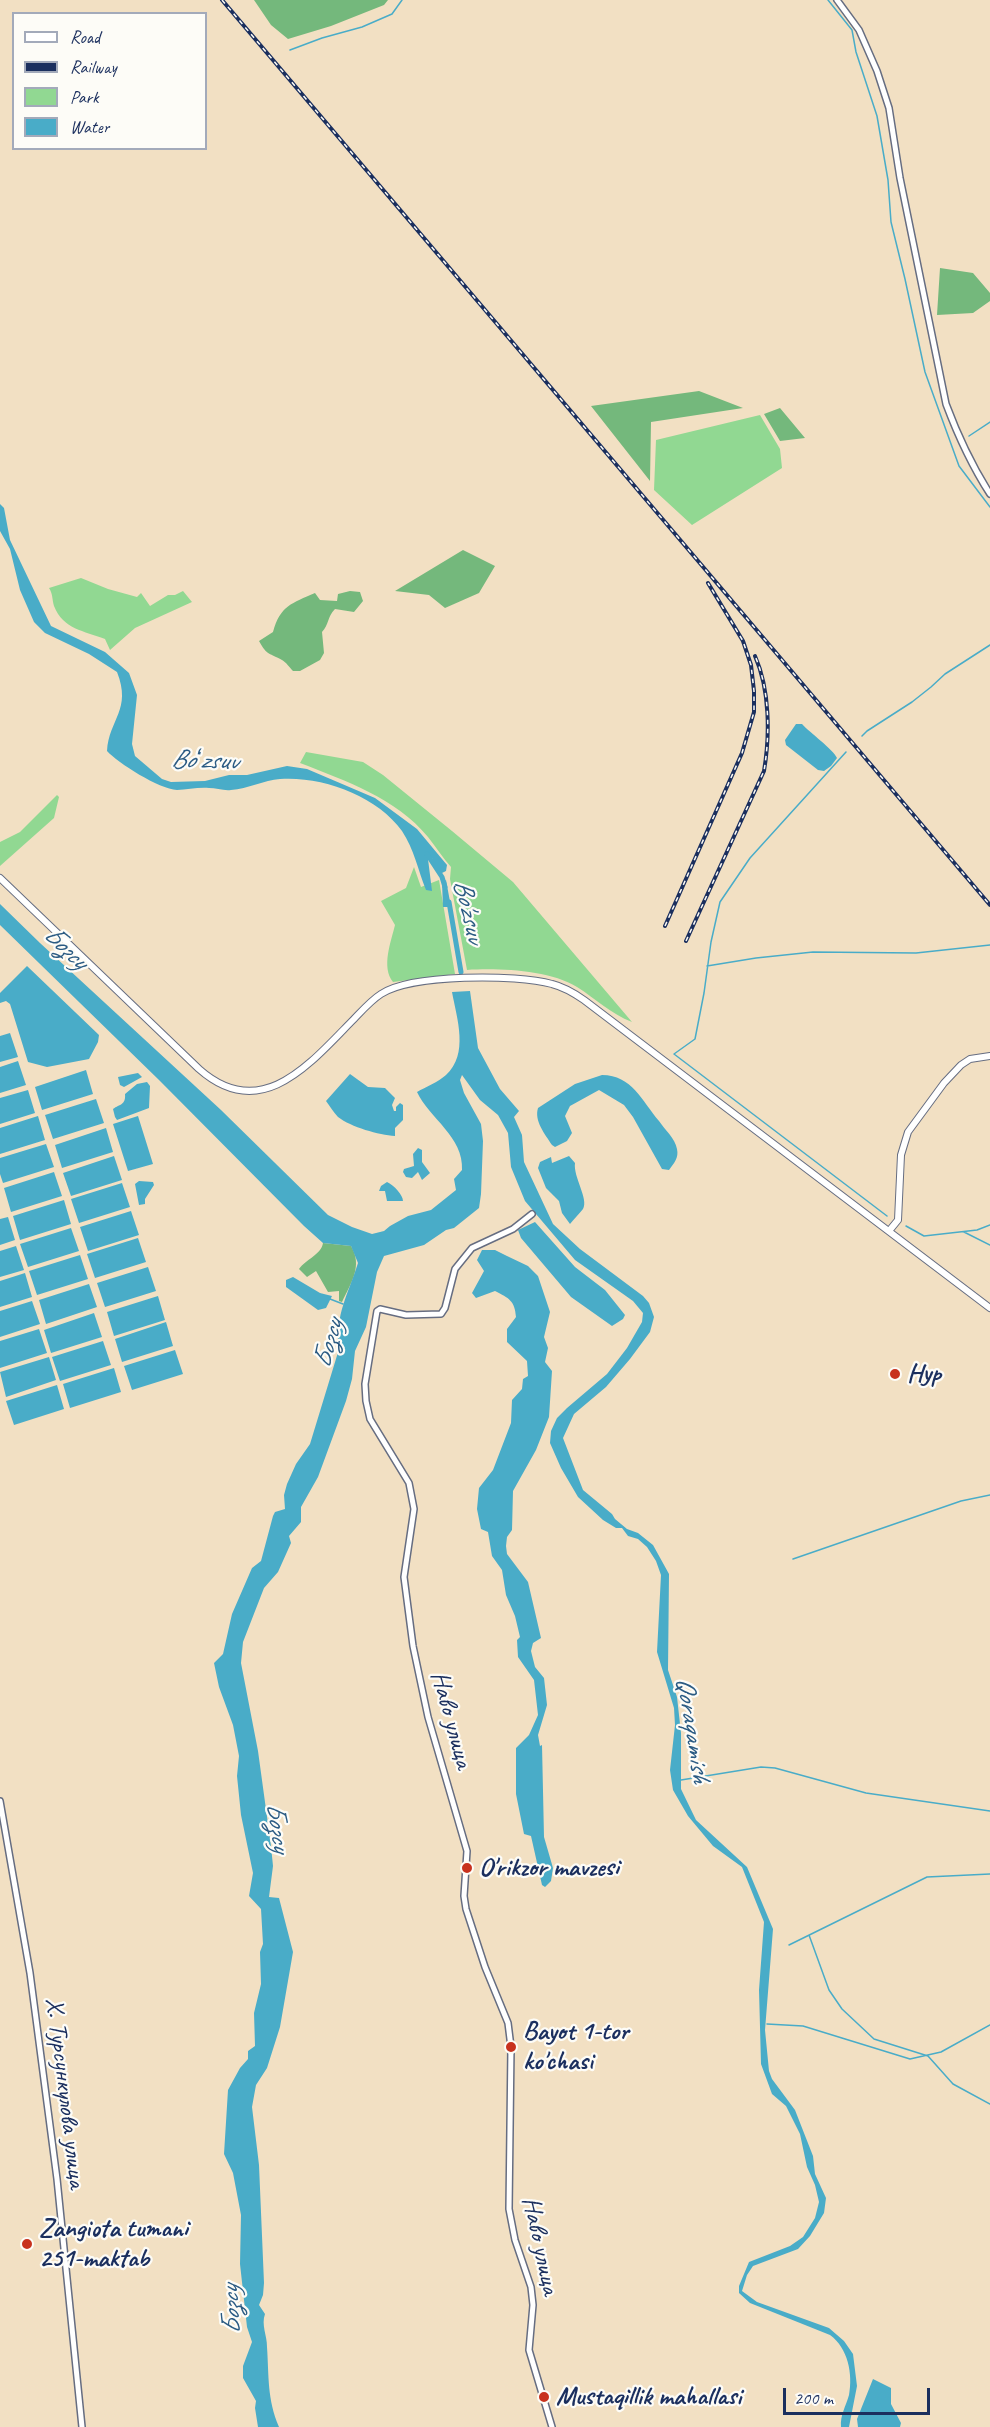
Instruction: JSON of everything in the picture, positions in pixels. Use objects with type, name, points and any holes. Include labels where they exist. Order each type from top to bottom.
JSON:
[{"type":"main road","points":[[0,878],[206,1075],[220,1085],[242,1090],[258,1091],[280,1084],[327,1045],[375,998],[397,986],[473,977],[512,978],[563,987],[584,1000],[990,1308]]},
{"type":"main road","points":[[900,1239],[897,1231],[902,1155],[908,1132],[944,1083],[961,1065],[970,1059],[990,1056]]},
{"type":"main road","points":[[889,1231],[898,1220]]},
{"type":"street","points":[[837,0],[859,30],[886,98],[946,404],[963,446],[990,494]]},
{"type":"street","name":"Наво улица","points":[[532,1214],[513,1229],[472,1248],[455,1269],[445,1308],[441,1314],[406,1315],[380,1309],[377,1311],[372,1327],[365,1384],[370,1419],[409,1483],[413,1494],[414,1509],[404,1577],[413,1646],[428,1717],[467,1851],[464,1896],[466,1909],[485,1967],[508,2023],[511,2047],[509,2208],[515,2240],[531,2288],[533,2305],[529,2350],[552,2427]]},
{"type":"street","name":"Х. Турсункулова улица","points":[[0,1801],[32,1984],[57,2179],[82,2427]]},
{"type":"green space","points":[[254,0],[388,0],[384,5],[331,26],[288,39],[271,25]]},
{"type":"green space","points":[[940,268],[973,273],[990,293],[990,301],[973,313],[937,315]]},
{"type":"green space","points":[[699,391],[743,408],[651,422],[650,481],[591,406]]},
{"type":"green space","points":[[780,408],[805,438],[780,441],[764,414]]},
{"type":"green space","points":[[760,415],[780,449],[782,468],[692,525],[654,490],[656,440]]},
{"type":"green space","points":[[463,550],[495,566],[479,593],[445,608],[429,595],[395,591]]},
{"type":"green space","points":[[81,578],[137,597],[141,593],[150,606],[168,595],[175,595],[183,591],[192,602],[135,628],[110,650],[105,639],[69,624],[58,614],[54,606],[49,588]]},
{"type":"green space","points":[[350,591],[360,592],[363,601],[354,612],[335,609],[332,612],[322,632],[324,653],[320,660],[300,671],[293,671],[283,661],[269,654],[259,641],[273,632],[279,616],[293,603],[315,593],[320,600],[337,601],[338,594]]},
{"type":"green space","points":[[306,752],[363,762],[383,775],[452,831],[513,882],[632,1022],[610,1011],[566,981],[524,971],[467,970],[450,879],[451,867],[415,823],[386,801],[300,763]]},
{"type":"green space","points":[[57,795],[59,797],[54,818],[0,866],[0,842],[20,832]]},
{"type":"green space","points":[[414,867],[421,887],[439,880],[455,974],[393,982],[389,976],[387,962],[395,925],[381,901],[406,888]]},
{"type":"green space","points":[[323,1243],[351,1246],[354,1253],[356,1267],[342,1302],[339,1301],[339,1291],[328,1292],[316,1271],[307,1277],[299,1269],[319,1251]]},
{"type":"water","points":[[0,504],[4,508],[10,540],[51,626],[105,652],[129,673],[137,695],[132,744],[135,756],[162,779],[171,782],[205,781],[287,766],[307,769],[375,798],[417,829],[447,865],[446,871],[440,874],[432,858],[428,859],[432,891],[426,890],[413,852],[402,831],[378,808],[348,791],[314,781],[297,779],[274,780],[231,790],[169,789],[129,768],[112,756],[107,751],[122,696],[117,672],[89,654],[45,633],[34,622],[20,590],[10,549],[0,531]]},
{"type":"water","points":[[796,724],[802,724],[837,758],[824,771],[818,770],[786,745],[785,740]]},
{"type":"water","points":[[446,880],[451,907],[443,907],[442,883]]},
{"type":"water","name":"Бозсу","points":[[0,904],[221,1110],[328,1215],[372,1234],[384,1231],[408,1216],[431,1210],[456,1190],[454,1179],[462,1170],[458,1148],[417,1092],[443,1078],[453,1067],[460,1036],[452,992],[470,991],[478,1048],[500,1089],[519,1111],[514,1117],[522,1135],[524,1162],[553,1224],[580,1249],[643,1296],[649,1303],[654,1317],[650,1332],[606,1387],[574,1414],[563,1438],[583,1490],[627,1529],[638,1533],[653,1545],[669,1574],[668,1670],[677,1697],[681,1733],[681,1789],[696,1820],[747,1867],[773,1929],[765,2030],[769,2071],[772,2079],[795,2110],[813,2156],[815,2174],[826,2198],[824,2213],[810,2236],[798,2249],[753,2266],[747,2275],[742,2291],[757,2302],[829,2328],[844,2341],[853,2354],[857,2386],[849,2427],[841,2427],[850,2387],[848,2362],[836,2340],[830,2335],[750,2303],[739,2293],[739,2286],[749,2262],[790,2246],[803,2237],[815,2218],[819,2202],[807,2167],[800,2134],[786,2106],[772,2094],[761,2064],[759,1990],[764,1922],[742,1867],[713,1846],[688,1816],[673,1790],[670,1770],[675,1725],[674,1708],[657,1652],[661,1575],[647,1547],[638,1539],[628,1536],[622,1528],[616,1528],[603,1520],[578,1497],[550,1443],[551,1431],[557,1418],[607,1374],[627,1348],[642,1322],[643,1313],[633,1301],[575,1260],[525,1201],[511,1167],[508,1133],[498,1115],[480,1100],[462,1075],[460,1080],[464,1093],[481,1124],[483,1141],[479,1208],[454,1228],[446,1230],[424,1245],[384,1256],[377,1272],[366,1327],[355,1351],[352,1379],[346,1401],[318,1477],[301,1507],[301,1522],[289,1536],[291,1543],[278,1572],[264,1588],[243,1642],[241,1663],[258,1751],[271,1846],[273,1866],[269,1897],[279,1898],[293,1952],[280,2027],[267,2068],[256,2085],[252,2107],[259,2165],[264,2283],[259,2305],[265,2314],[269,2387],[272,2407],[279,2427],[258,2427],[256,2401],[243,2378],[243,2366],[252,2342],[247,2327],[240,2264],[241,2215],[233,2173],[224,2154],[228,2090],[240,2068],[248,2059],[248,2051],[255,2046],[254,2013],[261,1984],[260,1952],[263,1944],[261,1909],[249,1896],[253,1873],[241,1815],[237,1776],[239,1756],[233,1725],[219,1687],[214,1663],[223,1654],[232,1614],[252,1568],[261,1561],[273,1516],[275,1512],[285,1509],[284,1495],[287,1484],[296,1464],[310,1444],[339,1349],[341,1315],[358,1263],[351,1246],[323,1243],[304,1226],[0,925]]},
{"type":"water","points":[[27,966],[99,1035],[89,1059],[47,1067],[28,1062],[10,1004],[6,1001],[0,1003],[0,993]]},
{"type":"water","points":[[10,1033],[18,1057],[0,1062],[0,1036]]},
{"type":"water","points":[[18,1061],[26,1085],[0,1093],[0,1067]]},
{"type":"water","points":[[86,1070],[93,1094],[42,1110],[35,1087]]},
{"type":"water","points":[[138,1073],[142,1077],[124,1087],[120,1085],[118,1077]]},
{"type":"water","points":[[350,1074],[368,1087],[385,1088],[395,1098],[392,1105],[394,1111],[400,1103],[403,1105],[403,1120],[395,1128],[395,1136],[358,1127],[344,1121],[333,1111],[326,1101]]},
{"type":"water","points":[[602,1075],[621,1079],[629,1084],[672,1138],[676,1145],[677,1155],[669,1170],[662,1169],[624,1105],[599,1090],[570,1106],[565,1116],[572,1133],[567,1141],[555,1147],[552,1145],[539,1123],[538,1108],[575,1084]]},
{"type":"water","points":[[147,1082],[150,1086],[149,1108],[117,1120],[113,1109],[123,1102],[125,1094],[137,1084]]},
{"type":"water","points":[[28,1090],[35,1113],[0,1124],[0,1098]]},
{"type":"water","points":[[96,1099],[104,1123],[53,1139],[45,1115]]},
{"type":"water","points":[[38,1116],[45,1140],[0,1154],[0,1128]]},
{"type":"water","points":[[138,1116],[153,1164],[128,1171],[113,1124]]},
{"type":"water","points":[[106,1128],[113,1152],[62,1168],[55,1145]]},
{"type":"water","points":[[46,1144],[54,1167],[3,1183],[0,1174],[0,1158]]},
{"type":"water","points":[[418,1148],[422,1150],[422,1162],[430,1173],[422,1180],[418,1172],[412,1178],[406,1177],[403,1172],[404,1169],[414,1166],[413,1154]]},
{"type":"water","points":[[114,1156],[122,1180],[71,1196],[63,1173]]},
{"type":"water","points":[[569,1156],[575,1163],[576,1175],[584,1200],[583,1209],[570,1224],[562,1213],[559,1201],[546,1188],[538,1168],[540,1162],[551,1157],[552,1163]]},
{"type":"water","points":[[54,1172],[62,1196],[11,1212],[4,1188]]},
{"type":"water","points":[[139,1181],[153,1182],[154,1185],[145,1199],[145,1204],[139,1205],[135,1184]]},
{"type":"water","points":[[387,1182],[398,1190],[403,1201],[387,1201],[385,1191],[379,1191],[381,1186]]},
{"type":"water","points":[[122,1183],[130,1207],[79,1223],[71,1199]]},
{"type":"water","points":[[64,1200],[71,1224],[20,1240],[13,1216]]},
{"type":"water","points":[[131,1211],[139,1235],[88,1251],[80,1227]]},
{"type":"water","points":[[8,1217],[15,1240],[0,1245],[0,1219]]},
{"type":"water","points":[[535,1222],[575,1267],[605,1290],[625,1315],[623,1319],[612,1326],[571,1297],[521,1238],[518,1230]]},
{"type":"water","points":[[71,1228],[79,1251],[28,1267],[20,1244]]},
{"type":"water","points":[[138,1238],[146,1262],[95,1278],[87,1254]]},
{"type":"water","points":[[16,1246],[24,1270],[0,1277],[0,1251]]},
{"type":"water","points":[[482,1250],[495,1250],[528,1266],[538,1276],[550,1312],[544,1337],[548,1348],[545,1362],[552,1371],[549,1417],[536,1450],[513,1491],[512,1530],[507,1537],[506,1546],[507,1554],[528,1582],[541,1638],[533,1643],[531,1651],[535,1667],[544,1678],[547,1705],[538,1735],[540,1746],[542,1745],[544,1837],[553,1868],[551,1881],[545,1887],[542,1885],[531,1836],[524,1834],[516,1794],[516,1748],[529,1735],[538,1715],[534,1680],[518,1657],[517,1640],[520,1637],[515,1616],[506,1595],[502,1570],[492,1556],[488,1532],[481,1529],[477,1509],[479,1488],[493,1470],[511,1423],[512,1400],[522,1389],[523,1379],[528,1376],[527,1361],[507,1342],[507,1329],[516,1317],[510,1301],[495,1291],[476,1298],[472,1293],[484,1271],[477,1260]]},
{"type":"water","points":[[80,1255],[88,1279],[37,1295],[29,1271]]},
{"type":"water","points":[[148,1267],[156,1291],[105,1307],[97,1283]]},
{"type":"water","points":[[25,1273],[32,1297],[0,1307],[0,1281]]},
{"type":"water","points":[[293,1277],[320,1293],[332,1296],[326,1308],[318,1310],[286,1287],[286,1280]]},
{"type":"water","points":[[89,1284],[97,1307],[46,1324],[39,1300]]},
{"type":"water","points":[[158,1296],[165,1320],[114,1336],[107,1312]]},
{"type":"water","points":[[32,1301],[40,1324],[0,1337],[0,1311]]},
{"type":"water","points":[[94,1313],[102,1337],[51,1353],[44,1330]]},
{"type":"water","points":[[166,1322],[173,1346],[122,1362],[115,1339]]},
{"type":"water","points":[[39,1329],[47,1353],[0,1368],[0,1341]]},
{"type":"water","points":[[103,1341],[111,1365],[60,1381],[52,1357]]},
{"type":"water","points":[[175,1350],[183,1374],[132,1390],[124,1366]]},
{"type":"water","points":[[49,1357],[56,1380],[6,1397],[0,1372]]},
{"type":"water","points":[[114,1368],[121,1392],[70,1408],[63,1384]]},
{"type":"water","points":[[57,1385],[64,1409],[14,1425],[6,1401]]},
{"type":"water","points":[[873,2379],[891,2388],[891,2404],[901,2423],[900,2427],[858,2427],[857,2419]]},
{"type":"waterway","points":[[290,50],[362,27],[392,14],[402,0]]},
{"type":"waterway","points":[[828,0],[852,30],[856,52],[877,116],[888,180],[891,222],[925,372],[959,466],[990,507]]},
{"type":"waterway","points":[[969,436],[990,422]]},
{"type":"waterway","points":[[862,736],[912,702],[945,674],[990,645]]},
{"type":"waterway","points":[[846,752],[750,858],[720,902],[695,1039],[674,1054],[887,1216]]},
{"type":"waterway","name":"Bo'zsuv","points":[[427,854],[442,877],[445,887]]},
{"type":"waterway","name":"Bo'zsuv","points":[[449,902],[461,972]]},
{"type":"waterway","points":[[707,966],[813,952],[916,953],[990,945]]},
{"type":"waterway","points":[[906,1226],[924,1236],[977,1230],[990,1225]]},
{"type":"waterway","points":[[964,1232],[990,1245]]},
{"type":"waterway","points":[[330,1299],[343,1304]]},
{"type":"waterway","points":[[793,1559],[961,1501],[990,1495]]},
{"type":"waterway","name":"Qoraqamish","points":[[681,1780],[761,1767],[775,1768],[866,1793],[990,1811]]},
{"type":"waterway","points":[[789,1945],[927,1877],[990,1874]]},
{"type":"waterway","points":[[809,1935],[829,1990],[842,2009],[874,2039],[928,2056],[953,2084],[990,2104]]},
{"type":"waterway","points":[[767,2024],[803,2026],[910,2059],[941,2052],[990,2025]]},
{"type":"railway","points":[[222,0],[990,905]]},
{"type":"railway","points":[[665,926],[742,753],[754,712],[751,665],[743,641],[708,583]]},
{"type":"railway","points":[[686,941],[764,771],[767,743],[766,698],[764,683],[755,656]]},
{"type":"place","name":"Нур","points":[[895,1374]]},
{"type":"place","name":"O'rikzor mavzesi","points":[[467,1868]]},
{"type":"place","name":"Bayot 1-tor ko'chasi","points":[[511,2047]]},
{"type":"place","name":"Zangiota tumani 251-maktab","points":[[27,2244]]},
{"type":"place","name":"Mustaqillik mahallasi","points":[[544,2397]]},
{"type":"water label","name":"Boʻzsuv","points":[[204,761]]}]
